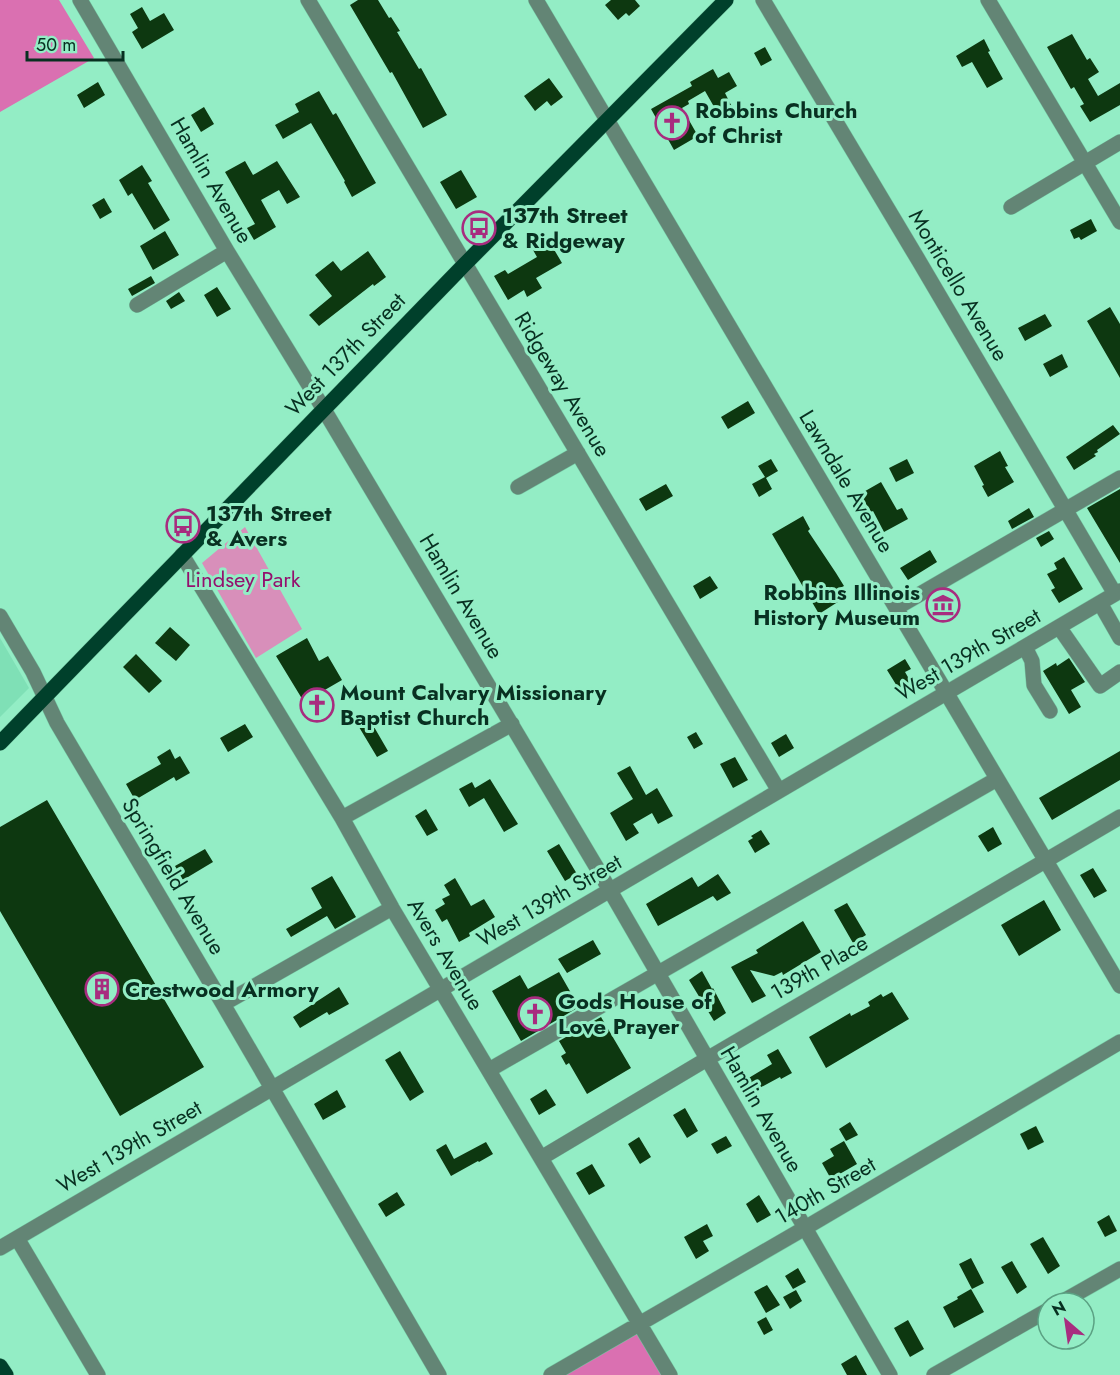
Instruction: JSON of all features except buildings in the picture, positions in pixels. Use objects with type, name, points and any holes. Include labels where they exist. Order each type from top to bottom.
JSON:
[{"type":"main road","name":"West 137th Street","points":[[0,744],[323,408],[726,0]]},
{"type":"main road","points":[[0,1366],[6,1375]]},
{"type":"street","name":"Hamlin Avenue","points":[[80,0],[227,251],[610,890],[890,1375]]},
{"type":"street","name":"Ridgeway Avenue","points":[[308,0],[779,791]]},
{"type":"street","name":"Lawndale Avenue","points":[[536,0],[1120,986]]},
{"type":"street","name":"Monticello Avenue","points":[[763,0],[1065,510],[1118,592]]},
{"type":"street","points":[[988,0],[1120,222]]},
{"type":"street","points":[[1011,207],[1120,142]]},
{"type":"street","points":[[137,305],[227,251]]},
{"type":"street","points":[[518,487],[578,453]]},
{"type":"street","points":[[896,608],[1120,478]]},
{"type":"street","name":"Avers Avenue","points":[[182,555],[342,818],[392,908],[670,1375]]},
{"type":"street","name":"West 139th Street","points":[[0,1248],[1118,592]]},
{"type":"street","points":[[1100,603],[1120,638]]},
{"type":"street","name":"Springfield Avenue","points":[[0,616],[33,672],[57,723],[439,1375]]},
{"type":"street","points":[[1059,627],[1100,686],[1120,672]]},
{"type":"street","points":[[1025,647],[1032,661],[1034,685],[1050,711]]},
{"type":"street","points":[[342,818],[512,724]]},
{"type":"street","points":[[489,1070],[997,778]]},
{"type":"street","name":"139th Place","points":[[541,1158],[1120,817]]},
{"type":"street","points":[[223,1004],[392,908]]},
{"type":"street","name":"140th Street","points":[[551,1375],[1120,1042]]},
{"type":"street","points":[[17,1238],[98,1375]]},
{"type":"street","points":[[1081,1291],[1120,1269]]},
{"type":"street","points":[[934,1375],[1036,1317]]},
{"type":"shaded area","points":[[0,0],[59,0],[94,58],[0,112]]},
{"type":"shaded area","points":[[0,638],[29,688],[0,717]]},
{"type":"shaded area","points":[[639,1323],[670,1375],[551,1375]]},
{"type":"green space","name":"Lindsey Park","points":[[245,527],[302,629],[256,658],[202,563]]},
{"type":"place","name":"Robbins Church of Christ","points":[[672,123]]},
{"type":"place","name":"137th Street & Ridgeway","points":[[479,228]]},
{"type":"place","name":"137th Street & Avers","points":[[183,526]]},
{"type":"place","name":"Robbins Illinois History Museum","points":[[943,605]]},
{"type":"place","name":"Mount Calvary Missionary Baptist Church","points":[[317,705]]},
{"type":"place","name":"Crestwood Armory","points":[[102,989]]},
{"type":"place","name":"Gods House of Love Prayer","points":[[535,1014]]}]
